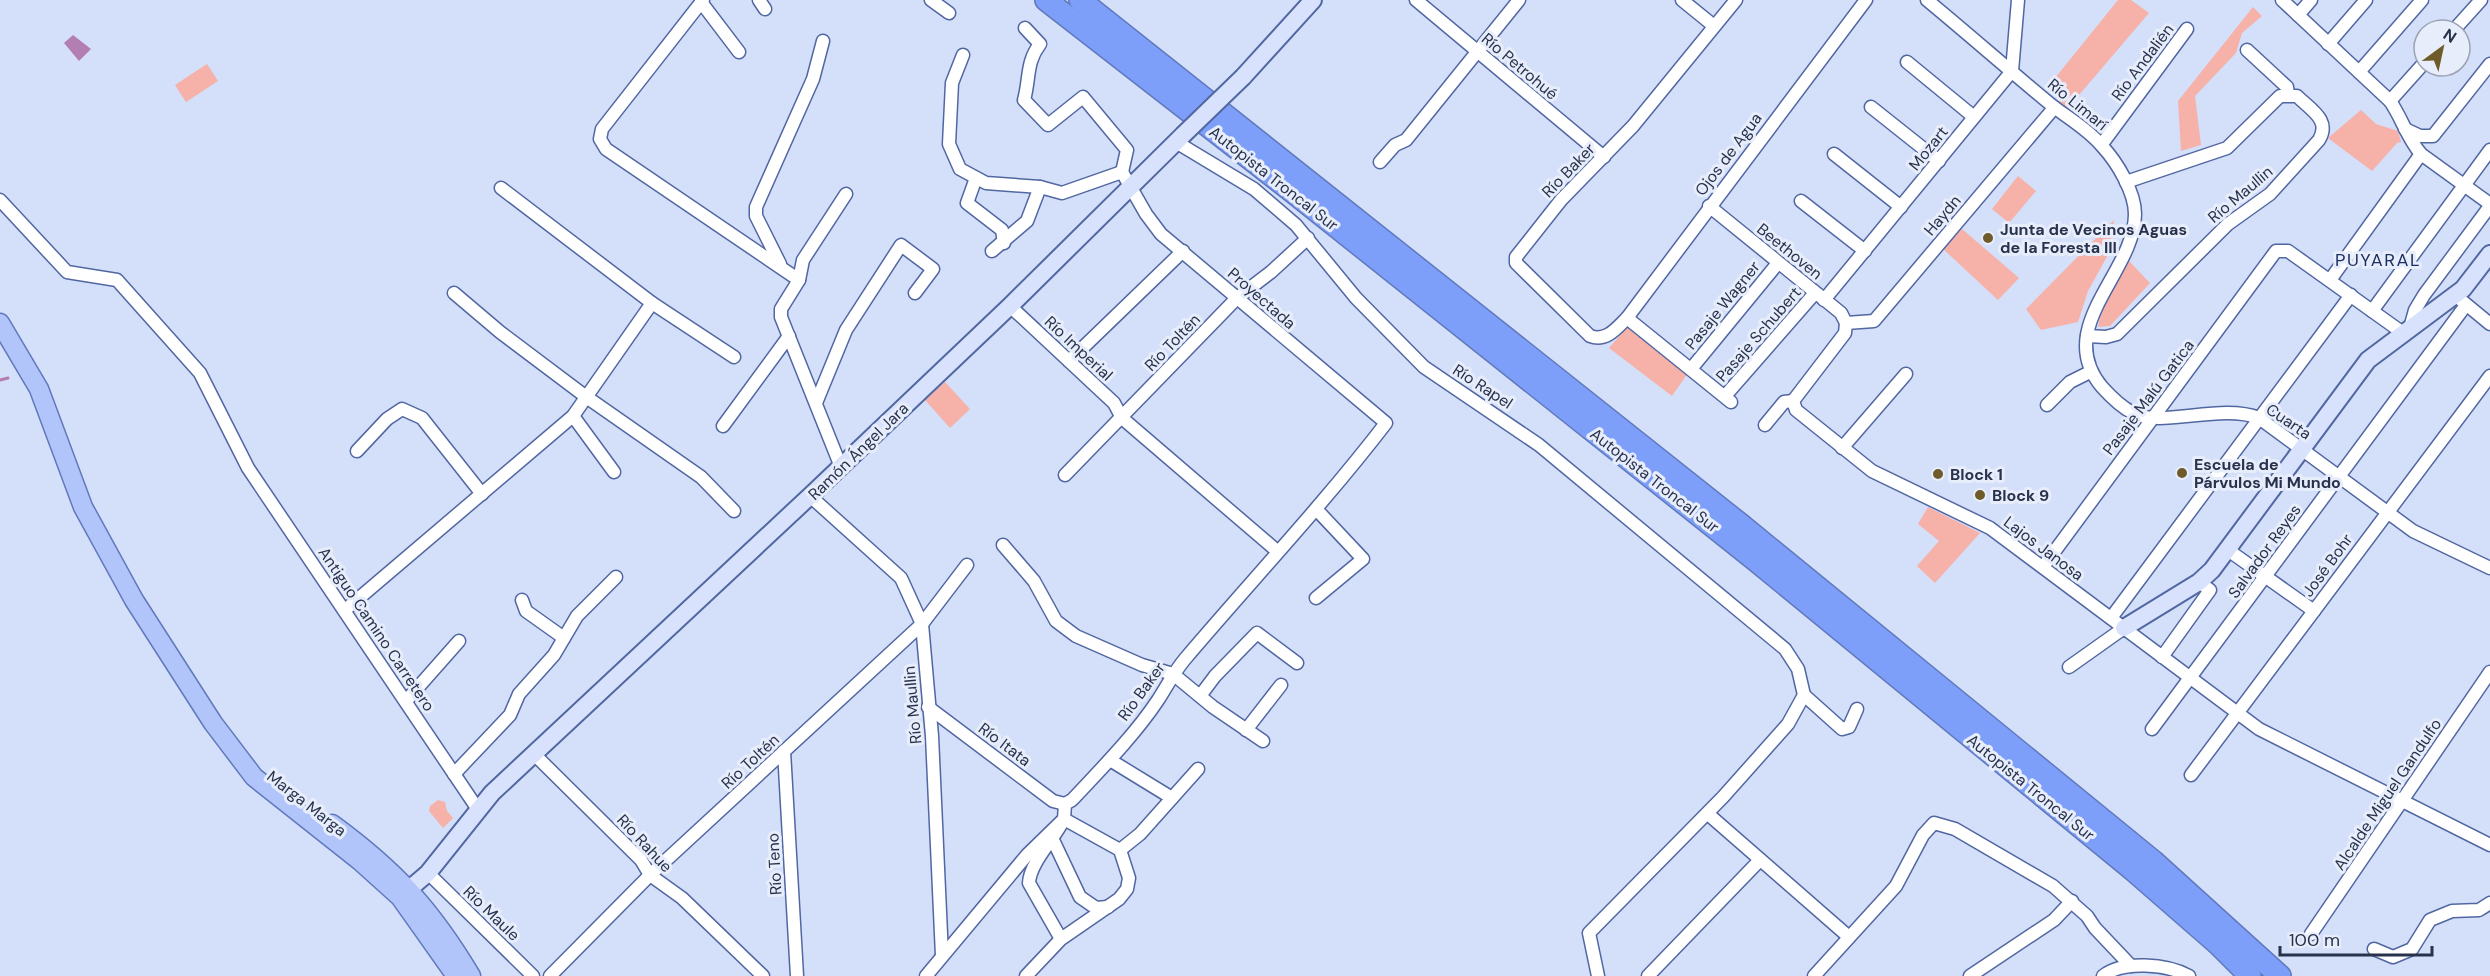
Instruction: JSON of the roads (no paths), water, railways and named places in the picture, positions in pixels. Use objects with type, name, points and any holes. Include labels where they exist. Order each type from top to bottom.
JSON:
[{"type":"highway","name":"Autopista Troncal Sur","points":[[1046,0],[1280,181],[1755,559],[2133,870],[2218,944],[2250,976]]},
{"type":"highway","name":"Autopista Troncal Sur","points":[[1080,0],[1740,524],[2153,861],[2280,976]]},
{"type":"main road","name":"Ramón Ángel Jara","points":[[404,893],[428,873],[477,808],[1010,306],[1126,180],[1179,139],[1243,77],[1313,0]]},
{"type":"main road","points":[[2118,623],[2199,582],[2228,550],[2368,360],[2407,331],[2461,300],[2490,254]]},
{"type":"main road","name":"Marga Marga","points":[[0,323],[39,389],[83,507],[113,559],[218,712],[266,771],[366,849],[404,893],[456,976]]},
{"type":"main road","name":"Marga Marga","points":[[404,893],[428,910],[471,976]]},
{"type":"street","points":[[931,0],[949,13]]},
{"type":"street","name":"Río Petrohué","points":[[1416,0],[1604,158]]},
{"type":"street","points":[[1380,162],[1395,145],[1406,140],[1519,0]]},
{"type":"street","points":[[1682,0],[1714,26]]},
{"type":"street","name":"Río Baker","points":[[1616,329],[1606,337],[1597,339],[1590,336],[1516,263],[1516,257],[1561,200],[1633,126],[1736,0]]},
{"type":"street","name":"Ojos de Agua","points":[[1616,329],[1627,318],[1866,0]]},
{"type":"street","name":"Río Limarí","points":[[1927,0],[2054,108],[2102,144],[2123,174],[2135,214],[2130,239],[2094,311],[2087,336],[2090,372]]},
{"type":"street","points":[[2012,71],[2018,0]]},
{"type":"street","points":[[2282,0],[2390,101],[2400,115],[2412,144],[2421,154],[2490,205],[2424,295],[2407,331],[2372,311],[2330,280],[2421,154]]},
{"type":"street","points":[[2298,15],[2311,0]]},
{"type":"street","points":[[2328,44],[2366,0]]},
{"type":"street","points":[[2359,72],[2422,0]]},
{"type":"street","points":[[2465,18],[2481,0]]},
{"type":"street","points":[[739,52],[702,1],[602,129],[600,139],[606,149],[799,280]]},
{"type":"street","points":[[963,55],[952,82],[949,144],[960,169],[986,183],[1040,187],[1062,193],[1126,180],[1127,150],[1083,97],[1048,125],[1024,100],[1029,81],[1030,57],[1040,44],[1025,28]]},
{"type":"street","name":"Río Andalién","points":[[2102,144],[2187,29]]},
{"type":"street","points":[[782,267],[756,216],[756,207],[813,79],[823,42]]},
{"type":"street","points":[[2126,182],[2227,148],[2271,102],[2288,94],[2287,87],[2247,50]]},
{"type":"street","points":[[1906,62],[1974,117]]},
{"type":"street","points":[[2405,129],[2420,136],[2433,136],[2490,64]]},
{"type":"street","name":"Mozart","points":[[1820,296],[1865,251],[2012,71]]},
{"type":"street","points":[[2390,101],[2412,76]]},
{"type":"street","name":"Río Maullin","points":[[2087,336],[2106,337],[2116,334],[2228,224],[2270,194],[2325,131],[2323,122],[2297,96],[2288,94]]},
{"type":"street","points":[[1871,107],[1939,161]]},
{"type":"street","name":"Haydn","points":[[1846,323],[1874,321],[2054,108]]},
{"type":"street","name":"Río Rapel","points":[[1179,139],[1254,189],[1308,238],[1356,298],[1424,367],[1539,445],[1785,649],[1798,669],[1804,695]]},
{"type":"street","points":[[2372,311],[2490,150]]},
{"type":"street","points":[[1834,154],[1901,207]]},
{"type":"street","points":[[976,178],[967,203],[1002,230],[1004,243]]},
{"type":"street","name":"Proyectada","points":[[1126,180],[1161,234],[1386,423]]},
{"type":"street","points":[[992,251],[1004,243],[1027,220],[1040,187]]},
{"type":"street","points":[[501,188],[652,303],[734,357]]},
{"type":"street","points":[[841,467],[781,317],[781,309],[799,280],[803,260],[846,194]]},
{"type":"street","name":"Antiguo Camino Carretero","points":[[0,200],[66,272],[117,280],[200,373],[248,468],[477,808]]},
{"type":"street","points":[[1801,201],[1865,251]]},
{"type":"street","name":"Beethoven","points":[[1709,206],[1841,313],[1846,323]]},
{"type":"street","name":"Río Toltén","points":[[1065,475],[1237,298],[1271,272],[1308,238]]},
{"type":"street","points":[[816,403],[846,330],[901,245],[933,269],[915,294]]},
{"type":"street","name":"Pasaje Malú Gatica","points":[[2043,567],[2276,251],[2282,250],[2330,280]]},
{"type":"street","points":[[1069,361],[1183,252]]},
{"type":"street","name":"Pasaje Wagner","points":[[1691,369],[1778,263]]},
{"type":"street","points":[[454,293],[500,332],[585,396],[701,477],[734,511]]},
{"type":"street","points":[[2069,667],[2118,623],[2259,418],[2351,295]]},
{"type":"street","name":"Pasaje Schubert","points":[[1691,369],[1728,399],[1820,296]]},
{"type":"street","points":[[2461,300],[2490,324]]},
{"type":"street","name":"Salvador Reyes","points":[[2152,729],[2339,476],[2461,300]]},
{"type":"street","points":[[345,610],[573,416],[652,303]]},
{"type":"street","name":"Río Imperial","points":[[1010,306],[1114,403],[1122,418]]},
{"type":"street","points":[[1627,318],[1691,369]]},
{"type":"street","points":[[1765,425],[1784,402],[1793,401],[1845,333],[1846,323]]},
{"type":"street","points":[[723,426],[789,336]]},
{"type":"street","points":[[2047,405],[2070,382],[2090,372]]},
{"type":"street","name":"Cuarta","points":[[2090,372],[2113,399],[2133,413],[2152,417],[2236,412],[2259,418],[2429,540],[2490,568]]},
{"type":"street","points":[[1842,448],[1906,374]]},
{"type":"street","name":"José Bohr","points":[[2191,775],[2490,376]]},
{"type":"street","name":"Lajos Janosa","points":[[1793,401],[1796,410],[1872,471],[1990,528],[2259,729],[2490,844]]},
{"type":"street","points":[[357,451],[387,419],[402,409],[411,411],[422,418],[482,494]]},
{"type":"street","points":[[573,416],[614,472]]},
{"type":"street","points":[[1122,418],[1277,551]]},
{"type":"street","name":"Río Baker","points":[[1065,804],[1072,800],[1110,760],[1157,701],[1173,674],[1277,551],[1344,477],[1386,423]]},
{"type":"street","name":"Río Maullin","points":[[810,496],[901,578],[922,624],[932,736],[942,956]]},
{"type":"street","points":[[1316,509],[1363,559],[1316,598]]},
{"type":"street","points":[[1003,545],[1034,580],[1056,621],[1076,636],[1142,665],[1173,674],[1263,741]]},
{"type":"street","points":[[2228,550],[2314,611]]},
{"type":"street","name":"Río Toltén","points":[[550,976],[650,875],[922,624],[967,565]]},
{"type":"street","points":[[454,774],[510,715],[519,694],[554,655],[577,616],[616,577]]},
{"type":"street","points":[[2162,657],[2210,590],[2199,582]]},
{"type":"street","points":[[522,600],[526,611],[564,638]]},
{"type":"street","points":[[1200,696],[1215,676],[1257,633],[1297,663]]},
{"type":"street","points":[[406,701],[459,641]]},
{"type":"street","name":"Alcalde Miguel Gandulfo","points":[[2311,934],[2490,672]]},
{"type":"street","points":[[1246,729],[1281,685]]},
{"type":"street","points":[[1598,976],[1589,933],[1708,814],[1788,724],[1804,695],[1842,729],[1849,727],[1857,709]]},
{"type":"street","name":"Río Itata","points":[[928,706],[1053,801],[1065,804]]},
{"type":"street","name":"Río Teno","points":[[784,751],[796,976]]},
{"type":"street","name":"Río Rahue","points":[[533,753],[641,860],[650,875],[682,898],[763,976]]},
{"type":"street","points":[[1110,760],[1172,798]]},
{"type":"street","points":[[1120,850],[1140,834],[1198,769]]},
{"type":"street","points":[[1061,939],[1029,884],[1033,866],[1053,840],[1064,819],[1065,804]]},
{"type":"street","points":[[1708,814],[1849,937]]},
{"type":"street","points":[[926,976],[1027,855],[1064,819]]},
{"type":"street","points":[[1026,976],[1061,939],[1119,899],[1126,889],[1129,878],[1120,850],[1064,819]]},
{"type":"street","points":[[1814,976],[1896,886],[1923,835],[1934,823],[1955,829],[1985,845],[2072,901],[2131,966]]},
{"type":"street","points":[[1053,840],[1080,897],[1096,908],[1108,907]]},
{"type":"street","points":[[1648,976],[1761,860]]},
{"type":"street","name":"Río Maule","points":[[428,873],[533,976]]},
{"type":"street","points":[[1970,976],[2054,920],[2072,901]]},
{"type":"street","points":[[2374,949],[2393,957],[2412,949],[2430,920],[2452,911],[2479,910],[2490,903]]},
{"type":"street","points":[[2103,976],[2109,971],[2131,966],[2179,970],[2189,976]]},
{"type":"waterway","points":[[0,380],[8,378]]},
{"type":"place","name":"Junta de Vecinos Aguas de la Foresta III","points":[[1988,238]]},
{"type":"place","name":"Escuela de Párvulos Mi Mundo","points":[[2182,473]]},
{"type":"place","name":"Block 1","points":[[1938,474]]},
{"type":"place","name":"Block 9","points":[[1980,495]]},
{"type":"district","name":"PUYARAL","points":[[2378,260]]}]
